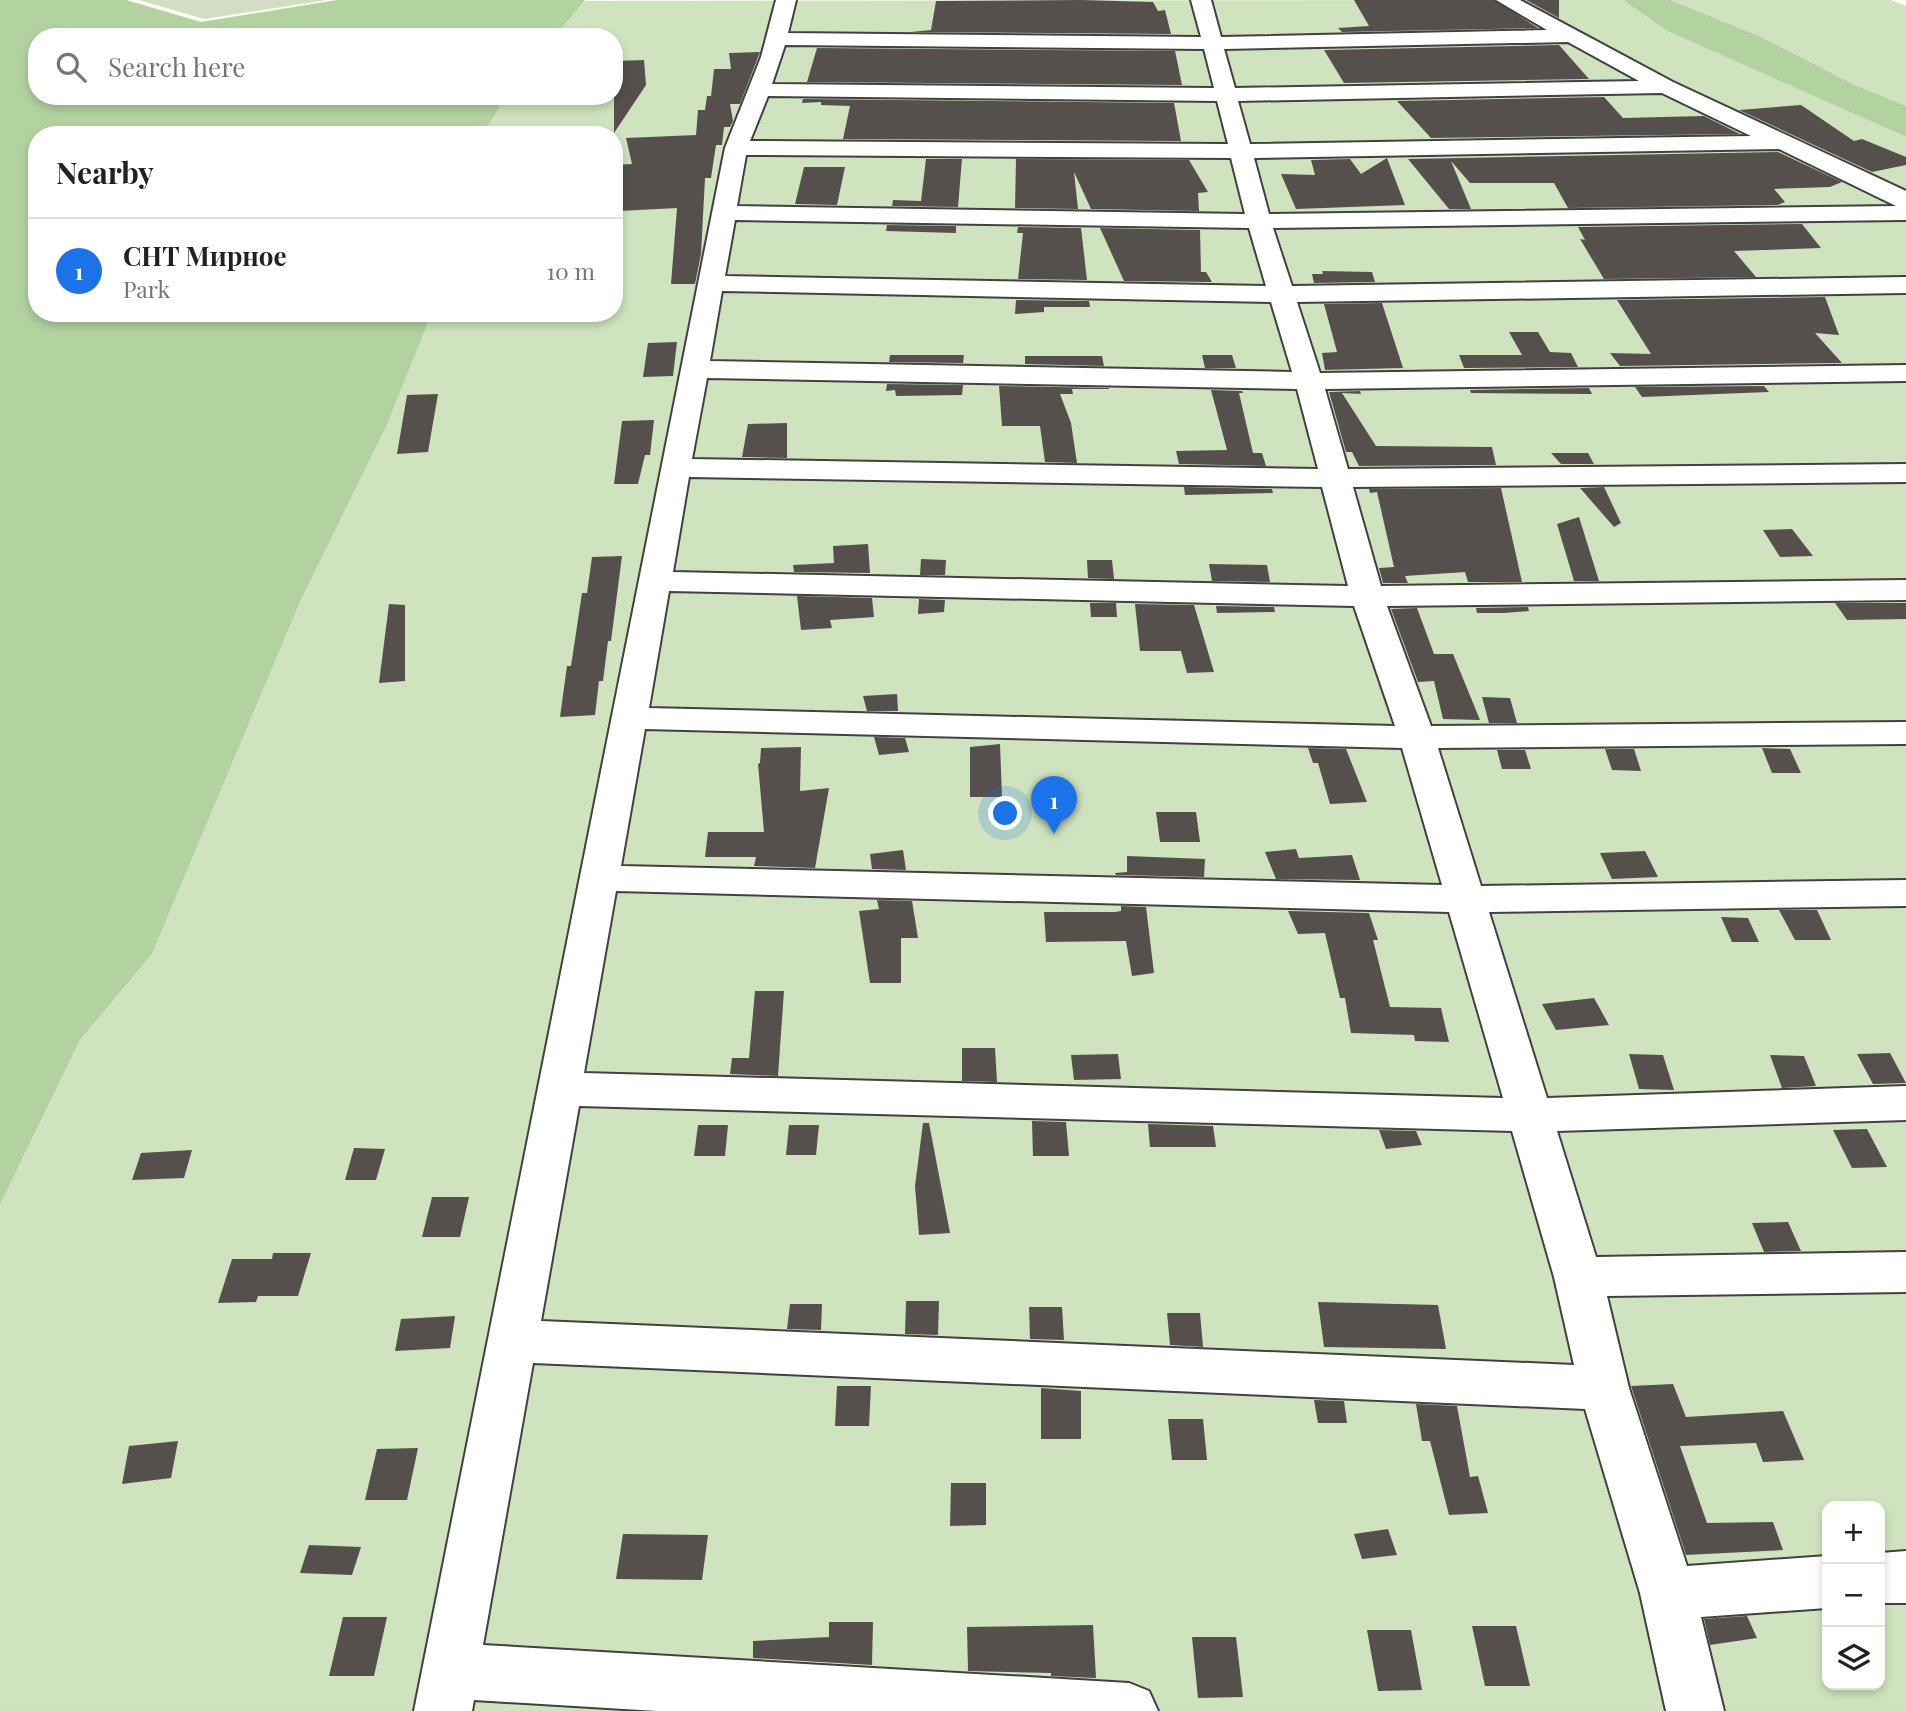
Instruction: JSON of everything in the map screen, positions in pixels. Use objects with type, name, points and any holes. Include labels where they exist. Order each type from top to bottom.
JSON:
[{"type":"street","points":[[786,0],[760,90],[736,148],[447,1691],[1129,1711]]},
{"type":"street","points":[[1200,0],[1259,221],[1309,381],[1367,596],[1417,737],[1578,1278],[1604,1388],[1668,1593],[1695,1711]]},
{"type":"street","points":[[1506,0],[1665,86],[1898,195],[1906,202]]},
{"type":"street","points":[[776,39],[1212,43],[1571,36]]},
{"type":"street","points":[[760,90],[1227,94],[1665,86]]},
{"type":"street","points":[[736,148],[1241,152],[1783,142]]},
{"type":"street","points":[[724,213],[1259,221],[1906,212]]},
{"type":"street","points":[[711,283],[1282,294],[1906,285]]},
{"type":"street","points":[[695,369],[1309,381],[1906,373]]},
{"type":"street","points":[[676,468],[1334,478],[1906,473]]},
{"type":"street","points":[[655,581],[1367,596],[1906,590]]},
{"type":"street","points":[[629,718],[1417,737],[1906,733]]},
{"type":"street","points":[[599,878],[1465,899],[1906,893]]},
{"type":"street","points":[[559,1089],[1529,1115],[1906,1103]]},
{"type":"street","points":[[1578,1278],[1906,1272]]},
{"type":"street","points":[[512,1341],[1604,1388]]},
{"type":"street","points":[[1885,1578],[1906,1577]]},
{"type":"street","points":[[1668,1593],[1822,1582]]},
{"type":"green space","points":[[0,0],[126,0],[201,22],[337,0],[585,0],[562,28],[28,28],[28,105],[500,105],[488,126],[28,126],[28,322],[428,322],[386,427],[300,602],[152,954],[80,1040],[0,1205]]},
{"type":"green space","points":[[139,0],[327,0],[204,19]]},
{"type":"green space","points":[[1623,0],[1667,31],[1906,137],[1906,1711],[0,1711],[0,1205],[80,1040],[152,954],[300,602],[386,427],[428,322],[623,322],[623,126],[488,126],[500,105],[623,105],[623,28],[561,28],[582,1]]},
{"type":"green space","points":[[1623,0],[1670,0],[1759,36],[1855,85],[1906,106],[1906,137],[1667,31]]},
{"type":"green space","points":[[1670,0],[1891,0],[1906,6],[1906,106],[1855,85],[1759,36]]},
{"type":"building","points":[[1354,0],[1494,0],[1538,28],[1342,32],[1338,28],[1369,26]]},
{"type":"building","points":[[1526,0],[1559,0],[1559,18]]},
{"type":"building","points":[[936,1],[1153,2],[1158,11],[1165,10],[1171,34],[911,32],[931,30]]},
{"type":"building","points":[[1559,45],[1589,79],[1344,83],[1324,50]]},
{"type":"building","points":[[817,48],[1175,51],[1182,85],[807,82]]},
{"type":"building","points":[[760,52],[740,104],[730,104],[733,121],[730,127],[724,127],[722,145],[716,145],[711,178],[705,178],[701,254],[695,284],[671,284],[677,208],[623,211],[623,164],[632,164],[626,138],[696,135],[698,110],[705,110],[707,96],[711,96],[714,69],[731,69],[729,53]]},
{"type":"building","points":[[644,60],[646,85],[619,126],[614,126],[614,105],[623,105],[623,61]]},
{"type":"building","points":[[1604,97],[1623,118],[1704,116],[1740,134],[1431,138],[1397,101]]},
{"type":"building","points":[[803,99],[1174,103],[1181,141],[843,139],[850,106],[821,105],[821,102],[802,103]]},
{"type":"building","points":[[1801,105],[1854,141],[1862,139],[1906,157],[1906,165],[1872,172],[1739,110]]},
{"type":"building","points":[[1778,152],[1842,182],[1830,187],[1774,189],[1785,202],[1778,205],[1568,208],[1554,183],[1470,183],[1451,161],[1471,209],[1449,209],[1408,159]]},
{"type":"building","points":[[1387,158],[1405,205],[1296,209],[1281,174],[1315,175],[1311,160],[1350,159],[1361,174]]},
{"type":"building","points":[[926,159],[962,159],[958,207],[892,206],[893,200],[921,201]]},
{"type":"building","points":[[1016,159],[1189,160],[1208,192],[1198,193],[1199,211],[1091,209],[1074,172],[1078,209],[1015,208]]},
{"type":"building","points":[[804,167],[845,167],[837,205],[795,204]]},
{"type":"building","points":[[1802,224],[1821,248],[1734,251],[1756,277],[1604,279],[1580,239],[1585,240],[1578,227]]},
{"type":"building","points":[[887,225],[956,226],[956,233],[886,231]]},
{"type":"building","points":[[1018,227],[1081,228],[1087,280],[1018,279],[1023,233],[1017,233]]},
{"type":"building","points":[[1100,228],[1200,230],[1201,272],[1206,272],[1212,282],[1124,281]]},
{"type":"building","points":[[1322,271],[1372,272],[1375,282],[1314,283],[1312,274],[1323,274]]},
{"type":"building","points":[[1825,297],[1839,335],[1815,333],[1842,363],[1620,366],[1610,353],[1651,354],[1617,300]]},
{"type":"building","points":[[1016,300],[1089,301],[1090,307],[1044,307],[1044,312],[1015,314]]},
{"type":"building","points":[[1382,303],[1403,368],[1325,370],[1322,353],[1337,352],[1324,304]]},
{"type":"building","points":[[1509,332],[1538,332],[1550,352],[1571,353],[1578,367],[1464,368],[1459,355],[1522,355]]},
{"type":"building","points":[[677,342],[673,376],[643,377],[648,343]]},
{"type":"building","points":[[890,355],[964,355],[963,363],[889,362]]},
{"type":"building","points":[[1202,355],[1232,355],[1236,368],[1205,368]]},
{"type":"building","points":[[1025,356],[1102,356],[1104,366],[1025,364]]},
{"type":"building","points":[[887,384],[963,385],[962,395],[896,396],[895,390],[886,391]]},
{"type":"building","points":[[999,386],[1109,389],[1072,389],[1073,394],[1060,394],[1071,423],[1077,463],[1045,462],[1040,426],[1002,426]]},
{"type":"building","points":[[1764,386],[1769,392],[1642,397],[1635,387]]},
{"type":"building","points":[[1589,388],[1592,394],[1471,393],[1470,390]]},
{"type":"building","points":[[1211,390],[1242,391],[1243,393],[1239,393],[1253,453],[1262,453],[1266,466],[1179,464],[1176,451],[1227,450]]},
{"type":"building","points":[[1360,391],[1361,394],[1342,393],[1376,446],[1492,447],[1496,465],[1359,466],[1352,452],[1346,452],[1329,392]]},
{"type":"building","points":[[438,394],[428,452],[397,454],[407,395]]},
{"type":"building","points":[[654,420],[650,455],[645,455],[638,484],[614,484],[622,421]]},
{"type":"building","points":[[787,423],[787,458],[742,457],[748,424]]},
{"type":"building","points":[[1551,453],[1588,453],[1594,464],[1561,464]]},
{"type":"building","points":[[1184,487],[1272,489],[1273,493],[1185,495]]},
{"type":"building","points":[[1604,487],[1621,523],[1614,527],[1580,488]]},
{"type":"building","points":[[1501,488],[1522,582],[1468,582],[1465,572],[1405,576],[1408,583],[1383,583],[1379,568],[1394,567],[1377,492],[1370,493],[1369,489]]},
{"type":"building","points":[[1579,517],[1599,581],[1574,581],[1557,524]]},
{"type":"building","points":[[1792,529],[1813,556],[1780,557],[1763,530]]},
{"type":"building","points":[[868,544],[870,573],[794,572],[793,565],[834,563],[833,546]]},
{"type":"building","points":[[622,556],[611,641],[608,641],[603,681],[599,681],[595,715],[560,717],[567,666],[571,666],[582,593],[587,593],[592,557]]},
{"type":"building","points":[[921,559],[946,560],[945,575],[920,575]]},
{"type":"building","points":[[1087,560],[1112,560],[1114,579],[1088,578]]},
{"type":"building","points":[[1209,564],[1267,565],[1270,582],[1212,581]]},
{"type":"building","points":[[797,596],[872,598],[874,617],[830,620],[832,628],[801,630]]},
{"type":"building","points":[[919,599],[945,600],[944,612],[918,614]]},
{"type":"building","points":[[1090,603],[1116,603],[1117,617],[1091,617]]},
{"type":"building","points":[[1835,603],[1906,603],[1906,619],[1847,620]]},
{"type":"building","points":[[389,604],[405,605],[405,681],[379,683]]},
{"type":"building","points":[[1135,604],[1194,605],[1214,672],[1187,673],[1181,651],[1140,651]]},
{"type":"building","points":[[1216,606],[1274,607],[1275,612],[1217,613]]},
{"type":"building","points":[[1528,607],[1529,611],[1504,613],[1477,613],[1476,608]]},
{"type":"building","points":[[1417,608],[1434,654],[1453,654],[1480,720],[1443,719],[1434,681],[1418,682],[1391,609]]},
{"type":"building","points":[[897,694],[898,711],[867,711],[863,696]]},
{"type":"building","points":[[1482,697],[1510,698],[1517,723],[1489,723]]},
{"type":"building","points":[[874,737],[905,738],[909,752],[879,755]]},
{"type":"building","points":[[1000,744],[1002,797],[970,797],[970,747]]},
{"type":"building","points":[[801,747],[800,791],[829,788],[815,868],[754,866],[756,857],[705,857],[708,832],[764,832],[758,764],[761,748]]},
{"type":"building","points":[[1308,748],[1346,749],[1367,802],[1330,804],[1318,763],[1313,763]]},
{"type":"building","points":[[1762,748],[1790,749],[1801,773],[1772,773]]},
{"type":"building","points":[[1605,749],[1634,749],[1641,771],[1612,770]]},
{"type":"building","points":[[1497,750],[1525,750],[1531,769],[1502,769]]},
{"type":"building","points":[[1156,812],[1196,812],[1200,842],[1160,842]]},
{"type":"building","points":[[1296,849],[1299,858],[1352,855],[1360,880],[1276,879],[1265,852]]},
{"type":"building","points":[[903,850],[906,870],[872,869],[870,854]]},
{"type":"building","points":[[1645,851],[1658,877],[1612,879],[1600,853]]},
{"type":"building","points":[[1127,856],[1205,859],[1204,877],[1116,875],[1115,873],[1127,872]]},
{"type":"building","points":[[877,900],[912,901],[918,938],[901,938],[901,983],[870,983],[859,911],[879,909]]},
{"type":"building","points":[[1121,906],[1146,907],[1154,973],[1132,976],[1126,941],[1046,942],[1044,912],[1115,912],[1121,911]]},
{"type":"building","points":[[1779,910],[1817,910],[1831,940],[1795,940]]},
{"type":"building","points":[[1288,911],[1369,913],[1378,940],[1373,940],[1390,1007],[1441,1008],[1449,1042],[1415,1041],[1414,1035],[1351,1033],[1345,998],[1340,998],[1325,933],[1298,934]]},
{"type":"building","points":[[1721,917],[1748,918],[1759,942],[1732,942]]},
{"type":"building","points":[[755,991],[784,991],[778,1076],[730,1074],[732,1058],[749,1058]]},
{"type":"building","points":[[1594,998],[1609,1025],[1556,1030],[1542,1004]]},
{"type":"building","points":[[962,1048],[995,1048],[997,1082],[962,1081]]},
{"type":"building","points":[[1890,1053],[1906,1083],[1873,1084],[1857,1054]]},
{"type":"building","points":[[1118,1054],[1121,1079],[1074,1080],[1071,1055]]},
{"type":"building","points":[[1629,1054],[1663,1055],[1674,1090],[1639,1089]]},
{"type":"building","points":[[1770,1055],[1804,1056],[1816,1086],[1782,1088]]},
{"type":"building","points":[[1032,1121],[1066,1122],[1069,1156],[1033,1156]]},
{"type":"building","points":[[923,1123],[929,1123],[950,1233],[919,1235],[915,1186]]},
{"type":"building","points":[[1148,1124],[1213,1126],[1216,1147],[1150,1147]]},
{"type":"building","points":[[698,1125],[728,1125],[725,1156],[694,1156]]},
{"type":"building","points":[[789,1125],[819,1125],[816,1155],[786,1155]]},
{"type":"building","points":[[1867,1129],[1887,1167],[1852,1168],[1833,1130]]},
{"type":"building","points":[[1379,1130],[1416,1131],[1422,1145],[1386,1149]]},
{"type":"building","points":[[354,1148],[385,1149],[376,1180],[345,1180]]},
{"type":"building","points":[[192,1150],[184,1178],[132,1180],[141,1153]]},
{"type":"building","points":[[432,1197],[469,1197],[460,1237],[422,1237]]},
{"type":"building","points":[[1788,1222],[1801,1251],[1764,1252],[1752,1223]]},
{"type":"building","points":[[273,1253],[311,1253],[298,1296],[258,1296],[256,1302],[218,1303],[232,1259],[272,1259]]},
{"type":"building","points":[[906,1301],[939,1301],[938,1335],[905,1334]]},
{"type":"building","points":[[1318,1302],[1438,1305],[1446,1349],[1324,1347]]},
{"type":"building","points":[[790,1304],[822,1304],[821,1330],[787,1329]]},
{"type":"building","points":[[1029,1307],[1062,1307],[1064,1340],[1030,1339]]},
{"type":"building","points":[[1167,1313],[1200,1313],[1203,1347],[1170,1345]]},
{"type":"building","points":[[455,1316],[450,1348],[395,1351],[401,1319]]},
{"type":"building","points":[[1673,1384],[1686,1417],[1783,1411],[1804,1460],[1763,1462],[1756,1443],[1680,1446],[1707,1523],[1773,1522],[1783,1550],[1686,1555],[1631,1386]]},
{"type":"building","points":[[837,1386],[871,1386],[869,1426],[835,1426]]},
{"type":"building","points":[[1041,1388],[1081,1391],[1081,1439],[1041,1439]]},
{"type":"building","points":[[1314,1400],[1344,1401],[1347,1423],[1318,1423]]},
{"type":"building","points":[[1416,1404],[1457,1406],[1470,1477],[1478,1476],[1488,1513],[1449,1515],[1430,1441],[1422,1441]]},
{"type":"building","points":[[1168,1419],[1203,1419],[1207,1460],[1172,1460]]},
{"type":"building","points":[[178,1441],[171,1478],[122,1484],[129,1446]]},
{"type":"building","points":[[418,1448],[407,1500],[365,1500],[377,1449]]},
{"type":"building","points":[[951,1483],[986,1483],[986,1525],[950,1526]]},
{"type":"building","points":[[1388,1529],[1397,1555],[1362,1559],[1354,1534]]},
{"type":"building","points":[[623,1534],[708,1535],[702,1580],[616,1579]]},
{"type":"building","points":[[309,1545],[361,1547],[352,1575],[300,1573]]},
{"type":"building","points":[[1747,1616],[1757,1638],[1710,1645],[1704,1619]]},
{"type":"building","points":[[343,1617],[387,1617],[374,1676],[329,1676]]},
{"type":"building","points":[[829,1622],[873,1622],[872,1665],[753,1658],[753,1641],[829,1637]]},
{"type":"building","points":[[1093,1625],[1096,1678],[1051,1676],[1051,1673],[968,1671],[967,1627]]},
{"type":"building","points":[[1472,1626],[1516,1626],[1530,1686],[1485,1686]]},
{"type":"building","points":[[1367,1630],[1411,1630],[1422,1690],[1378,1691]]},
{"type":"building","points":[[1192,1637],[1236,1637],[1243,1697],[1198,1698]]},
{"type":"place","name":"СНТ Мирное","points":[[1054,834]]}]
